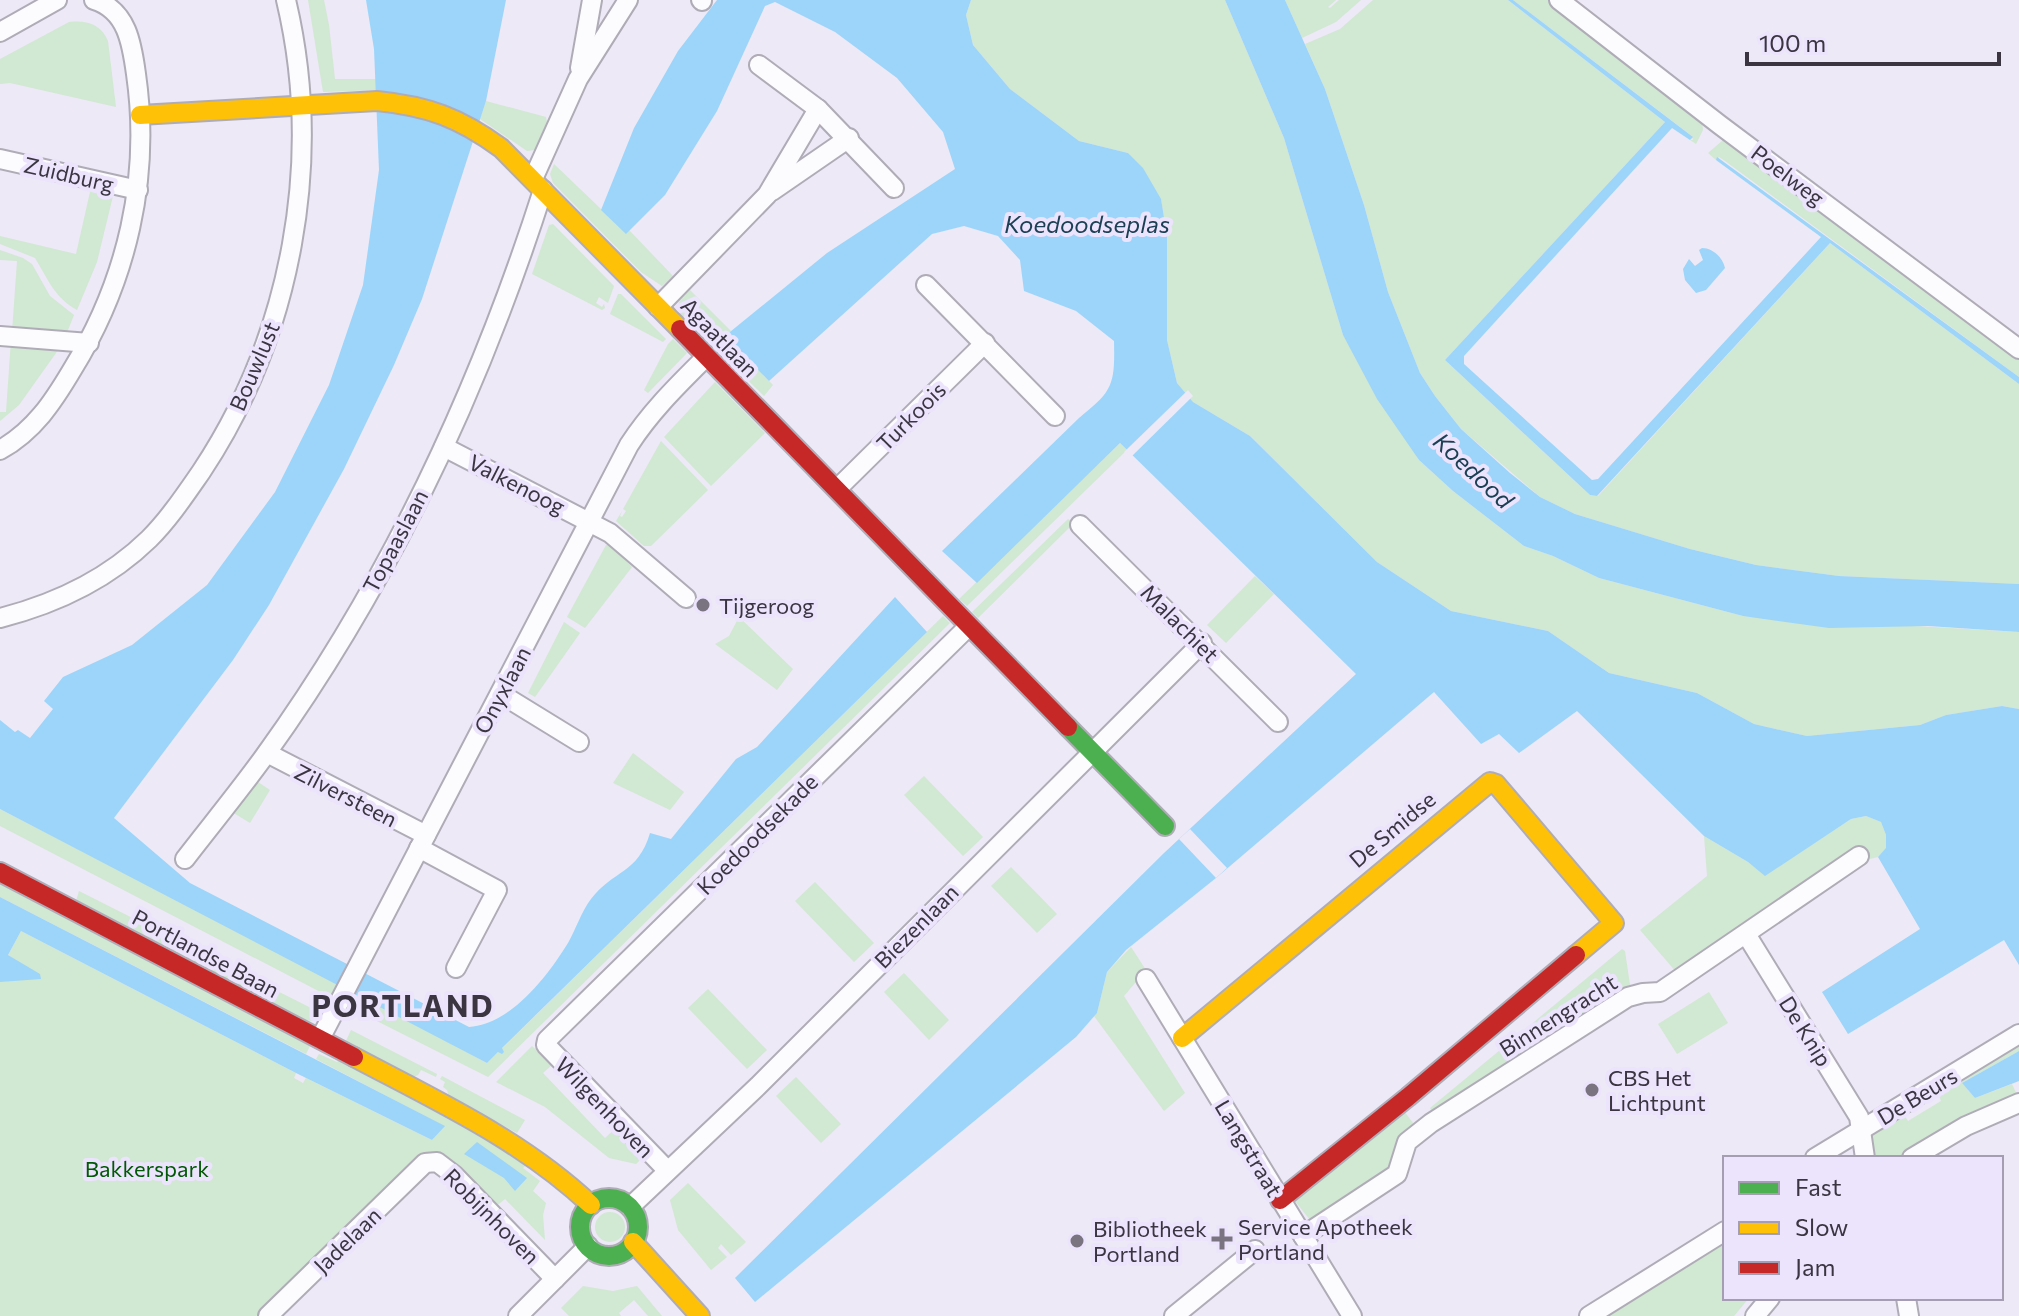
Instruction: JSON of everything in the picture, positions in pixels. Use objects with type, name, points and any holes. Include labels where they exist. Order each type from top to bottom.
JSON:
[{"type":"street","points":[[0,32],[57,0]]},
{"type":"street","points":[[0,450],[48,409],[89,343],[110,299],[121,265],[138,190],[140,115],[128,35],[116,13],[94,0]]},
{"type":"street","name":"Bouwlust","points":[[0,618],[72,593],[125,559],[149,539],[170,516],[214,452],[253,373],[286,278],[300,183],[300,107],[286,0]]},
{"type":"street","points":[[578,79],[592,0]]},
{"type":"street","points":[[578,79],[628,0]]},
{"type":"street","name":"Poelweg","points":[[1559,0],[2019,349]]},
{"type":"street","points":[[759,65],[818,109],[894,188]]},
{"type":"street","name":"Topaaslaan","points":[[185,859],[267,753],[355,617],[444,447],[504,306],[538,185],[578,79]]},
{"type":"street","name":"Agaatlaan","points":[[140,115],[377,101],[408,104],[443,113],[489,139],[538,185],[1165,826]]},
{"type":"street","points":[[767,195],[818,109]]},
{"type":"street","points":[[658,307],[767,195],[849,138]]},
{"type":"street","name":"Zuidburg","points":[[0,159],[138,190]]},
{"type":"street","points":[[926,285],[1055,416]]},
{"type":"street","points":[[0,336],[89,343]]},
{"type":"street","name":"Turkoois","points":[[837,489],[985,343]]},
{"type":"street","name":"Onyxlaan","points":[[320,1039],[629,445],[643,422],[706,357]]},
{"type":"street","name":"Valkenoog","points":[[444,447],[610,533],[686,598]]},
{"type":"street","name":"Malachiet","points":[[1080,525],[1278,722]]},
{"type":"street","name":"Koedoodsekade","points":[[546,1043],[969,626]]},
{"type":"street","name":"Biezenlaan","points":[[630,1207],[767,1077],[1202,643]]},
{"type":"street","points":[[501,694],[579,742]]},
{"type":"street","name":"Zilversteen","points":[[267,753],[422,842],[497,890],[456,968]]},
{"type":"street","name":"De Smidse","points":[[1182,1038],[1490,782],[1496,784],[1614,923]]},
{"type":"street","name":"Binnengracht","points":[[1303,1236],[1397,1174],[1407,1142],[1431,1123],[1628,997],[1660,992],[1859,856]]},
{"type":"street","name":"Portlandse Baan","points":[[0,872],[522,1147],[560,1175],[591,1205]]},
{"type":"street","name":"Binnengracht","points":[[1280,1200],[1408,1097],[1614,923]]},
{"type":"street","name":"De Knip","points":[[1746,934],[1859,1117],[1865,1156]]},
{"type":"street","name":"Langstraat","points":[[1146,979],[1352,1316]]},
{"type":"street","name":"De Beurs","points":[[1818,1156],[2019,1034]]},
{"type":"street","name":"Wilgenhoven","points":[[546,1043],[667,1170]]},
{"type":"street","points":[[1915,1156],[1966,1126],[2019,1103]]},
{"type":"street","name":"Robijnhoven","points":[[425,1163],[437,1162],[454,1175],[555,1279]]},
{"type":"street","name":"Jadelaan","points":[[268,1316],[425,1163]]},
{"type":"street","points":[[610,1198],[630,1207],[638,1228],[633,1242],[615,1255],[601,1254],[588,1246],[580,1225],[583,1214],[591,1205],[610,1198]]},
{"type":"street","points":[[1589,1316],[1723,1232]]},
{"type":"street","points":[[633,1242],[700,1316]]},
{"type":"street","points":[[518,1316],[588,1246]]},
{"type":"street","points":[[1174,1316],[1255,1250]]},
{"type":"street","points":[[1755,1316],[1768,1300]]},
{"type":"green space","points":[[308,0],[324,0],[335,79],[376,79],[377,90],[323,92]]},
{"type":"green space","points":[[971,0],[1225,0],[1284,138],[1343,335],[1419,460],[1453,491],[1524,546],[1599,578],[1743,616],[2019,632],[2019,709],[2002,706],[1946,715],[1920,725],[1807,736],[1754,724],[1697,693],[1609,673],[1548,631],[1451,611],[1377,562],[1250,436],[1193,402],[1177,383],[1167,340],[1167,236],[1161,200],[1128,153],[1079,141],[1010,89],[973,45],[966,15]]},
{"type":"green space","points":[[1285,0],[1336,0],[1330,8],[1339,0],[1361,0],[1336,22],[1302,38]]},
{"type":"green space","points":[[1373,0],[1508,0],[1665,122],[1445,360],[1590,495],[1598,496],[1830,243],[2019,384],[2019,584],[1839,576],[1756,565],[1690,549],[1575,514],[1540,497],[1461,429],[1420,373],[1388,292],[1364,205],[1325,89],[1305,44],[1340,29]]},
{"type":"green space","points":[[1513,0],[1551,0],[1702,120],[1703,130],[1696,144],[1690,140],[1693,140],[1692,136]]},
{"type":"green space","points":[[69,22],[92,24],[105,35],[116,107],[10,83],[0,84],[0,59]]},
{"type":"green space","points":[[486,101],[546,117],[547,122],[535,150],[527,151],[480,119]]},
{"type":"green space","points":[[1723,140],[1728,140],[2019,354],[2019,377],[1725,161],[1719,157],[1716,160],[1708,153]]},
{"type":"green space","points":[[554,164],[626,233],[629,230],[673,276],[662,286],[641,272],[553,183],[550,174]]},
{"type":"green space","points":[[92,183],[114,191],[97,262],[77,310],[57,293],[35,258],[0,244],[0,236],[76,254]]},
{"type":"green space","points":[[553,224],[614,286],[608,303],[599,297],[596,303],[602,307],[604,304],[602,310],[532,274],[549,225]]},
{"type":"green space","points":[[0,250],[32,264],[50,296],[74,315],[66,335],[12,332],[17,261],[0,260]]},
{"type":"green space","points":[[690,290],[731,331],[726,336],[773,385],[764,396],[682,316],[677,308]]},
{"type":"green space","points":[[618,294],[666,339],[663,342],[610,314]]},
{"type":"green space","points":[[673,339],[687,353],[648,393],[644,390]]},
{"type":"green space","points":[[11,340],[61,346],[19,405],[0,421],[0,412],[6,412]]},
{"type":"green space","points":[[715,382],[765,433],[711,486],[664,437]]},
{"type":"green space","points":[[661,441],[708,490],[651,546],[644,546],[616,521],[622,511],[622,517],[626,511],[623,509]]},
{"type":"green space","points":[[1120,443],[1127,450],[967,606],[959,599]]},
{"type":"green space","points":[[1068,519],[1074,523],[978,618],[972,612]]},
{"type":"green space","points":[[606,545],[610,545],[632,567],[585,628],[567,617]]},
{"type":"green space","points":[[1255,576],[1274,594],[1226,643],[1207,625]]},
{"type":"green space","points":[[943,616],[950,623],[488,1077],[349,1007],[357,993],[487,1063]]},
{"type":"green space","points":[[739,617],[793,669],[777,690],[715,644],[729,636]]},
{"type":"green space","points":[[564,622],[580,633],[535,697],[528,693]]},
{"type":"green space","points":[[633,753],[684,792],[670,810],[613,783]]},
{"type":"green space","points":[[924,776],[983,837],[963,856],[904,795]]},
{"type":"green space","points":[[255,780],[270,790],[250,823],[232,812]]},
{"type":"green space","points":[[0,809],[338,983],[330,997],[0,826]]},
{"type":"green space","points":[[1866,816],[1881,822],[1886,835],[1886,849],[1878,857],[1870,859],[1863,848],[1677,973],[1640,930],[1707,876],[1704,836],[1765,875],[1851,819]]},
{"type":"green space","points":[[1011,867],[1057,914],[1037,933],[991,886]]},
{"type":"green space","points":[[0,882],[311,1044],[306,1054],[0,897]]},
{"type":"green space","points":[[815,882],[874,943],[854,962],[795,901]]},
{"type":"green space","points":[[79,891],[322,1016],[313,1021],[303,1020],[76,901]]},
{"type":"green space","name":"Bakkerspark","points":[[21,931],[296,1073],[294,1078],[303,1083],[306,1078],[432,1140],[444,1126],[316,1059],[319,1054],[337,1062],[339,1060],[465,1124],[526,1165],[523,1168],[540,1181],[533,1191],[546,1203],[543,1215],[545,1240],[505,1199],[494,1208],[423,1157],[256,1316],[0,1316],[0,978],[36,973],[8,955]]},
{"type":"green space","points":[[1131,947],[1146,970],[1124,996],[1185,1093],[1164,1111],[1094,1016],[1107,972]]},
{"type":"green space","points":[[1622,949],[1625,951],[1630,985],[1619,989],[1621,994],[1436,1116],[1430,1108]]},
{"type":"green space","points":[[904,973],[949,1020],[929,1040],[884,992]]},
{"type":"green space","points":[[708,989],[767,1050],[747,1069],[688,1008]]},
{"type":"green space","points":[[1709,992],[1728,1023],[1677,1054],[1658,1024]]},
{"type":"green space","points":[[351,1030],[437,1074],[436,1077],[421,1070],[411,1078],[345,1043]]},
{"type":"green space","points":[[2019,1040],[2019,1051],[1962,1083],[1975,1098],[2012,1084],[2018,1097],[1962,1119],[1901,1156],[1872,1156],[1867,1134],[1902,1112],[1908,1121],[1941,1101],[1937,1090]]},
{"type":"green space","points":[[532,1046],[552,1065],[543,1073],[605,1138],[616,1128],[642,1158],[636,1164],[609,1158],[545,1107],[496,1082]]},
{"type":"green space","points":[[442,1076],[525,1120],[517,1133],[449,1097],[443,1087],[445,1082],[440,1079]]},
{"type":"green space","points":[[796,1077],[841,1124],[821,1143],[776,1096]]},
{"type":"green space","points":[[1404,1111],[1416,1127],[1395,1171],[1314,1225],[1295,1201]]},
{"type":"green space","points":[[688,1183],[746,1242],[731,1255],[721,1244],[718,1248],[727,1257],[711,1270],[678,1230],[670,1200]]},
{"type":"green space","points":[[610,1212],[621,1216],[625,1227],[621,1238],[610,1242],[599,1238],[595,1227],[599,1216]]},
{"type":"green space","points":[[1723,1240],[1723,1300],[1747,1300],[1734,1316],[1603,1316]]},
{"type":"green space","points":[[583,1286],[613,1291],[637,1286],[662,1316],[648,1316],[634,1300],[619,1313],[621,1316],[569,1316],[561,1308]]},
{"type":"water","points":[[366,0],[506,0],[486,101],[422,299],[344,469],[269,605],[233,660],[114,818],[190,883],[469,1027],[484,1024],[513,1008],[539,984],[568,943],[591,899],[639,857],[650,833],[671,839],[736,759],[757,747],[895,597],[927,632],[502,1048],[502,1054],[498,1052],[487,1063],[0,809],[0,720],[15,732],[18,730],[30,738],[53,709],[44,701],[63,677],[132,645],[207,585],[275,492],[329,385],[363,285],[379,170],[374,49]]},
{"type":"water","name":"Koedoodseplas","points":[[717,0],[971,0],[966,15],[973,45],[1010,89],[1079,141],[1128,153],[1143,168],[1161,199],[1167,236],[1167,340],[1177,383],[1193,402],[1250,436],[1377,562],[1451,611],[1548,631],[1609,673],[1697,693],[1754,724],[1807,736],[1920,725],[1946,715],[2002,706],[2019,709],[2019,965],[2004,940],[1848,1034],[1822,992],[1920,929],[1878,857],[1886,848],[1886,835],[1881,822],[1866,816],[1851,819],[1765,876],[1704,836],[1577,711],[1519,753],[1499,734],[1481,744],[1434,692],[1216,878],[1126,950],[1107,972],[1097,1013],[1076,1037],[755,1302],[735,1278],[1164,853],[1356,674],[1120,443],[977,583],[942,551],[1099,401],[1110,386],[1114,368],[1114,341],[1076,311],[1024,291],[1020,260],[998,236],[964,226],[932,234],[769,381],[725,336],[827,253],[955,169],[943,132],[897,78],[835,32],[775,2],[765,6],[717,111],[665,195],[626,234],[601,210],[634,128],[678,51]]},
{"type":"water","name":"Koedood","points":[[1225,0],[1285,0],[1325,89],[1364,205],[1388,292],[1420,373],[1461,429],[1540,497],[1575,514],[1690,549],[1756,565],[1839,576],[2019,584],[2019,632],[1928,626],[1829,628],[1743,616],[1599,578],[1524,546],[1453,491],[1419,460],[1377,399],[1343,335],[1284,138]]},
{"type":"water","points":[[1508,0],[1513,0],[1693,137],[1690,140],[1672,128],[1464,356],[1464,364],[1592,480],[1598,479],[1821,237],[1716,160],[1717,157],[2019,377],[2019,384],[1830,243],[1597,496],[1590,495],[1445,360],[1665,122]]},
{"type":"water","points":[[1702,248],[1717,254],[1725,268],[1706,290],[1696,293],[1685,280],[1683,269],[1689,259],[1695,266],[1703,260],[1699,250]]},
{"type":"water","points":[[0,897],[445,1126],[432,1140],[21,931],[8,955],[40,974],[41,979],[0,982]]},
{"type":"water","points":[[2019,1051],[2019,1081],[1975,1098],[1962,1083]]},
{"type":"water","points":[[477,1142],[527,1178],[515,1191],[504,1178],[464,1154]]},
{"type":"pier","points":[[1188,390],[1193,396],[1130,458],[1124,452]]},
{"type":"pier","points":[[1190,829],[1227,868],[1216,878],[1179,839]]},
{"type":"traffic: fast","points":[[1068,727],[1165,826]]},
{"type":"traffic: fast","points":[[609,1198],[629,1207],[638,1227],[629,1247],[609,1256],[589,1247],[580,1227],[589,1207],[609,1198]]},
{"type":"traffic: slow","points":[[140,115],[377,101],[443,115],[501,148],[680,329]]},
{"type":"traffic: slow","points":[[1182,1038],[1490,782],[1496,784],[1614,923],[1576,955]]},
{"type":"traffic: slow","points":[[354,1057],[508,1141],[591,1205]]},
{"type":"traffic: slow","points":[[633,1242],[700,1316]]},
{"type":"traffic: jam","points":[[680,329],[1068,727]]},
{"type":"traffic: jam","points":[[0,872],[354,1057]]},
{"type":"traffic: jam","points":[[1280,1200],[1576,955]]},
{"type":"place","name":"Tijgeroog","points":[[703,605]]},
{"type":"place","name":"CBS Het Lichtpunt","points":[[1592,1090]]},
{"type":"place","name":"Service Apotheek Portland","points":[[1222,1239]]},
{"type":"place","name":"Bibliotheek Portland","points":[[1077,1241]]},
{"type":"district","name":"PORTLAND","points":[[403,1004]]}]
